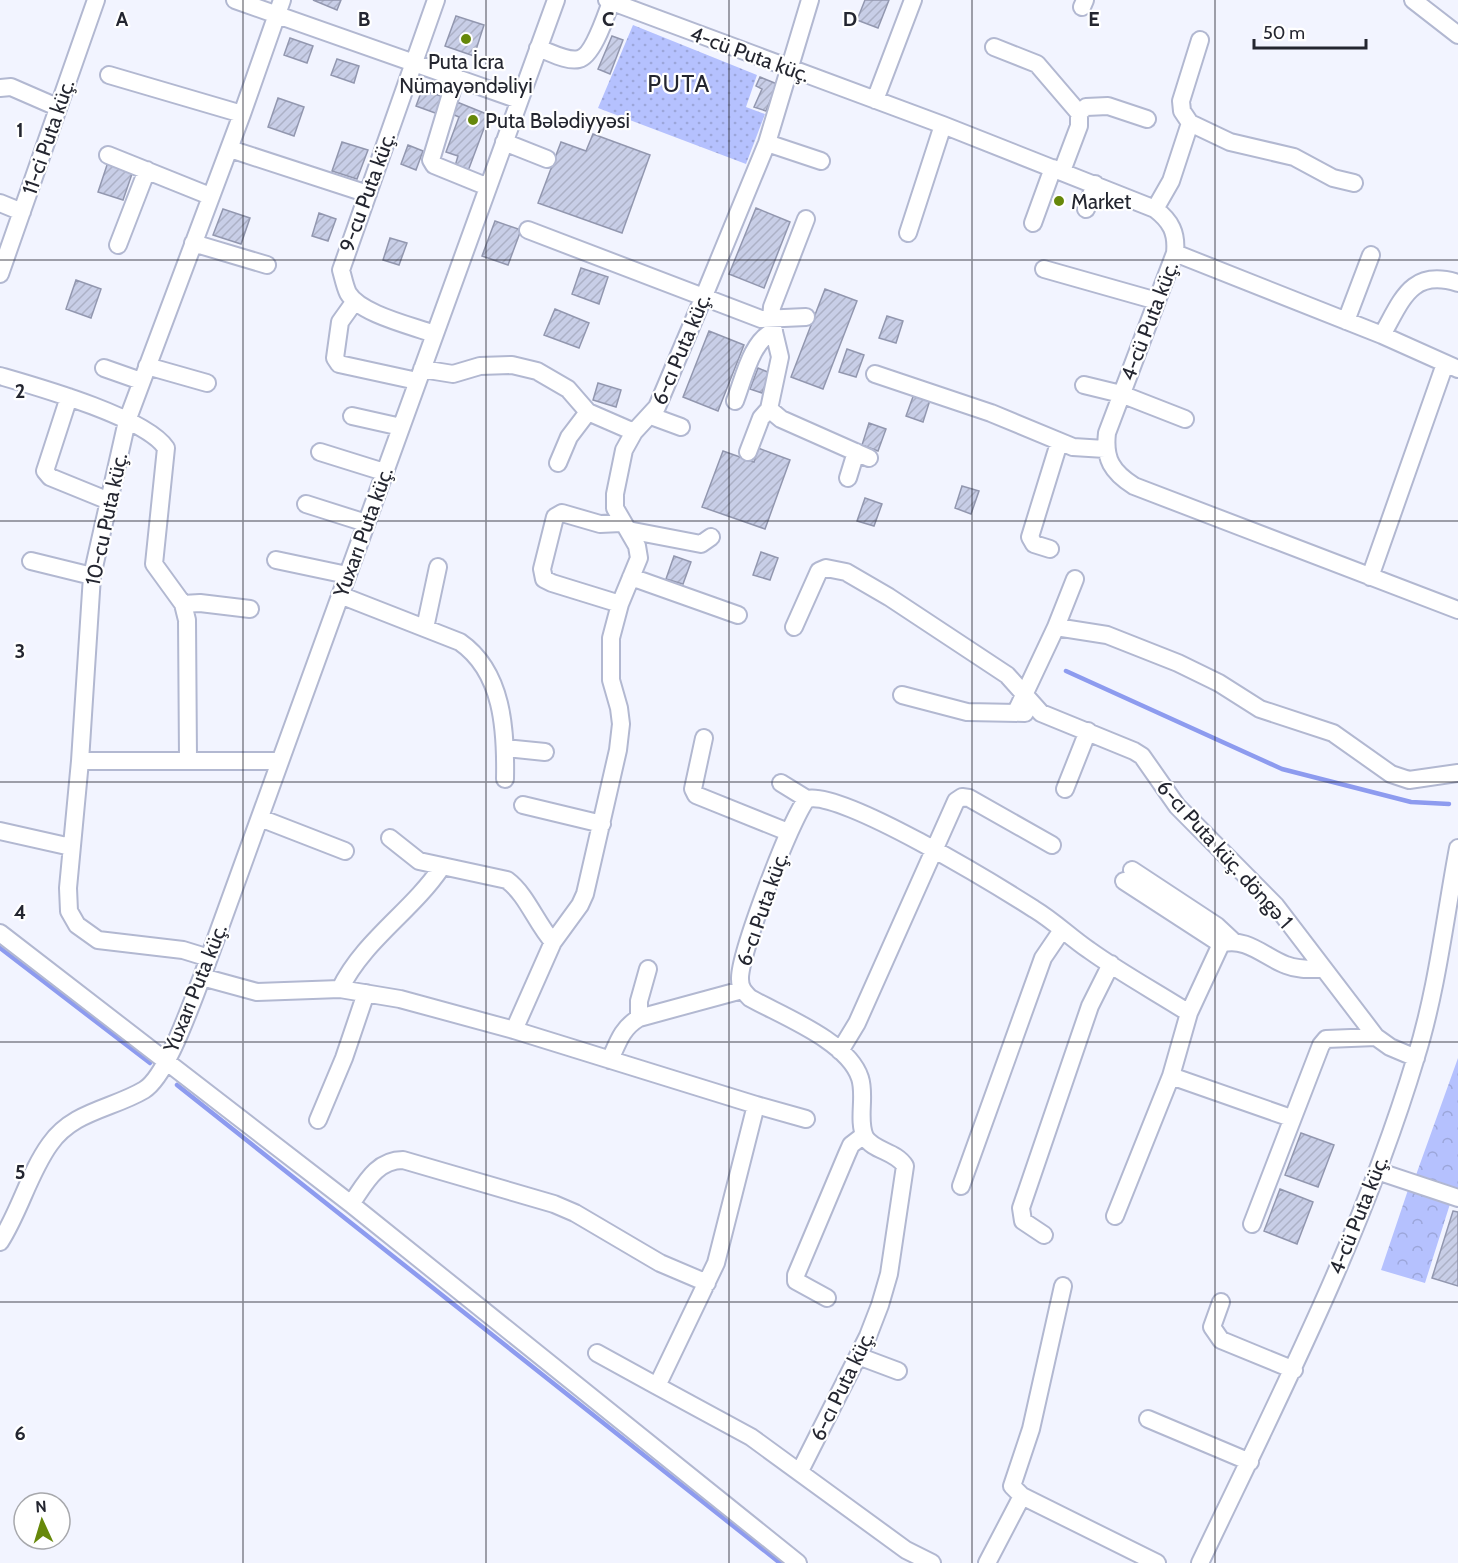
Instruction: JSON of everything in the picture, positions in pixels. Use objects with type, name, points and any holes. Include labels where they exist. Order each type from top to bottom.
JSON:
[{"type":"street","name":"11-ci Puta küç.","points":[[0,274],[96,0]]},
{"type":"street","points":[[235,0],[279,7],[413,62],[519,100]]},
{"type":"street","name":"9-cu Puta küç.","points":[[355,301],[348,293],[341,270],[436,0]]},
{"type":"street","name":"Yuxarı Puta küç.","points":[[0,1242],[50,1144],[67,1125],[90,1111],[144,1089],[154,1081],[165,1062],[209,958],[556,0]]},
{"type":"street","name":"6-cı Puta küç.","points":[[514,1030],[553,942],[580,905],[585,894],[602,824],[621,724],[620,708],[611,680],[609,656],[620,604],[639,558],[637,546],[615,508],[615,494],[624,450],[634,432],[651,416],[704,296],[767,143],[810,0]]},
{"type":"street","points":[[874,100],[913,0]]},
{"type":"street","points":[[1413,0],[1458,35]]},
{"type":"street","points":[[538,48],[571,59],[581,59],[590,52],[609,1]]},
{"type":"street","name":"4-cü Puta küç.","points":[[609,1],[943,125],[1095,184],[1155,209],[1165,216],[1176,240],[1175,252],[1107,433],[1105,449]]},
{"type":"street","name":"10-cu Puta küç.","points":[[209,958],[183,950],[98,940],[76,926],[69,911],[71,847],[80,761],[92,576],[127,422],[210,196],[230,149],[279,7]]},
{"type":"street","points":[[1200,40],[1181,101],[1182,111],[1190,123],[1230,142],[1294,158],[1333,178],[1354,183]]},
{"type":"street","points":[[994,47],[1037,64],[1079,113],[1078,126],[1033,223]]},
{"type":"street","points":[[109,75],[242,114]]},
{"type":"street","points":[[456,77],[431,160],[434,165],[488,187]]},
{"type":"street","points":[[0,88],[11,87],[57,107]]},
{"type":"street","points":[[1079,113],[1086,107],[1101,106],[1147,119]]},
{"type":"street","points":[[1155,209],[1171,181],[1190,123]]},
{"type":"street","points":[[908,232],[943,125]]},
{"type":"street","points":[[504,142],[547,159]]},
{"type":"street","points":[[767,143],[821,161]]},
{"type":"street","points":[[230,149],[368,194]]},
{"type":"street","points":[[108,155],[210,196]]},
{"type":"street","points":[[118,245],[147,170]]},
{"type":"street","points":[[1086,209],[1095,184]]},
{"type":"street","points":[[0,203],[22,212]]},
{"type":"street","points":[[748,452],[756,428],[769,409],[780,357],[773,325],[772,307],[806,219]]},
{"type":"street","points":[[528,230],[704,296],[773,325]]},
{"type":"street","points":[[193,243],[267,265]]},
{"type":"street","points":[[1175,252],[1382,335],[1452,367],[1370,577]]},
{"type":"street","points":[[1346,321],[1371,255]]},
{"type":"street","points":[[1044,269],[1157,301]]},
{"type":"street","points":[[1382,335],[1406,294],[1415,284],[1442,278],[1458,283]]},
{"type":"street","points":[[434,334],[369,310],[355,301],[340,322],[335,358],[339,364],[420,375],[453,374],[480,366],[522,366],[537,371],[568,389],[588,412],[634,432]]},
{"type":"street","points":[[735,401],[757,345],[763,336],[773,325],[806,317]]},
{"type":"street","points":[[104,368],[207,384]]},
{"type":"street","points":[[875,374],[991,412],[1059,443],[1073,447],[1105,449],[1111,466],[1118,476],[1134,486],[1458,610]]},
{"type":"street","points":[[0,375],[69,397],[127,422],[160,439],[166,448],[154,564],[183,604],[187,620],[188,759]]},
{"type":"street","points":[[1084,385],[1121,394],[1185,419]]},
{"type":"street","points":[[69,397],[45,471],[50,477],[108,501]]},
{"type":"street","points":[[769,409],[781,419],[862,455],[848,478]]},
{"type":"street","points":[[558,463],[569,437],[588,412]]},
{"type":"street","points":[[352,416],[401,427]]},
{"type":"street","points":[[651,416],[681,427]]},
{"type":"street","points":[[1050,549],[1034,544],[1030,537],[1059,443]]},
{"type":"street","points":[[320,452],[384,472]]},
{"type":"street","points":[[306,504],[366,523]]},
{"type":"street","points":[[620,604],[544,579],[542,569],[555,517],[562,513],[600,524],[624,526],[701,544],[711,537]]},
{"type":"street","points":[[31,561],[92,576]]},
{"type":"street","points":[[276,561],[347,575]]},
{"type":"street","points":[[425,628],[438,567]]},
{"type":"street","points":[[794,627],[819,571],[826,568],[836,569],[889,597],[1007,675],[1041,713]]},
{"type":"street","points":[[631,577],[738,615]]},
{"type":"street","points":[[1016,712],[1056,627],[1075,579]]},
{"type":"street","points":[[340,595],[460,642],[473,651],[485,667],[494,687],[506,748],[505,779]]},
{"type":"street","points":[[183,604],[200,603],[250,609]]},
{"type":"street","points":[[1056,627],[1107,635],[1178,663],[1219,683],[1260,709],[1333,733],[1391,774],[1409,780],[1458,773]]},
{"type":"street","points":[[902,695],[967,712],[1041,713]]},
{"type":"street","name":"6-cı Puta küç. döngə 1","points":[[1041,713],[1088,731],[1142,756],[1177,806],[1256,883],[1376,1037],[1416,1058]]},
{"type":"street","points":[[1065,789],[1088,731]]},
{"type":"street","points":[[704,738],[693,789],[696,795],[788,832]]},
{"type":"street","points":[[506,748],[544,752]]},
{"type":"street","points":[[80,761],[188,759],[280,761]]},
{"type":"street","points":[[781,783],[807,799],[824,798],[856,810],[934,851],[1035,909],[1111,964],[1189,1013]]},
{"type":"street","points":[[840,1051],[856,1023],[956,801],[962,797],[969,798],[1052,845]]},
{"type":"street","name":"6-cı Puta küç.","points":[[800,1471],[858,1356],[880,1305],[889,1274],[905,1166],[902,1160],[869,1142],[864,1135],[861,1078],[856,1068],[826,1039],[750,998],[742,990],[739,980],[745,953],[788,832],[807,799]]},
{"type":"street","points":[[523,805],[602,824]]},
{"type":"street","points":[[260,818],[345,851]]},
{"type":"street","points":[[0,831],[71,847]]},
{"type":"street","points":[[390,838],[419,861],[441,868],[507,880],[516,887],[533,917],[553,942]]},
{"type":"street","name":"4-cü Puta küç.","points":[[1200,1563],[1294,1370],[1377,1171],[1416,1058],[1458,848]]},
{"type":"street","points":[[340,988],[364,951],[427,888],[441,868]]},
{"type":"street","points":[[1128,876],[1227,942],[1241,941],[1288,966],[1324,969]]},
{"type":"street","points":[[961,1186],[1043,958],[1062,930]]},
{"type":"street","points":[[0,933],[351,1204],[798,1563]]},
{"type":"street","points":[[1115,1215],[1171,1076],[1189,1013],[1227,942]]},
{"type":"street","points":[[1044,1235],[1023,1221],[1021,1208],[1090,1006],[1111,964]]},
{"type":"street","points":[[639,1018],[639,1001],[648,969]]},
{"type":"street","points":[[202,977],[257,992],[340,988],[400,999],[514,1030],[806,1119]]},
{"type":"street","points":[[610,1060],[622,1032],[628,1024],[639,1018],[742,990]]},
{"type":"street","points":[[318,1120],[344,1058],[366,993]]},
{"type":"street","points":[[1252,1224],[1321,1045],[1326,1039],[1376,1037]]},
{"type":"street","points":[[1171,1076],[1291,1118]]},
{"type":"street","points":[[657,1386],[707,1283],[722,1246],[743,1149],[756,1105]]},
{"type":"street","points":[[827,1298],[800,1285],[796,1281],[796,1275],[847,1154],[852,1145],[864,1135]]},
{"type":"street","points":[[351,1204],[376,1169],[393,1160],[403,1160],[554,1204],[593,1223],[660,1263],[707,1283]]},
{"type":"street","points":[[1377,1171],[1458,1198]]},
{"type":"street","points":[[1063,1286],[1034,1419],[1012,1486],[1022,1496],[1157,1563]]},
{"type":"street","points":[[1221,1302],[1212,1327],[1221,1340],[1294,1370]]},
{"type":"street","points":[[597,1353],[751,1437],[906,1550],[932,1563]]},
{"type":"street","points":[[858,1356],[898,1371]]},
{"type":"street","points":[[1148,1419],[1250,1462]]},
{"type":"street","points":[[987,1563],[1022,1496]]},
{"type":"green space","points":[[633,25],[757,75],[746,107],[765,114],[746,164],[598,108]]},
{"type":"green space","points":[[1458,1058],[1458,1189],[1416,1175]]},
{"type":"green space","points":[[1408,1190],[1450,1204],[1425,1283],[1381,1270]]},
{"type":"building","points":[[313,0],[341,0],[337,10]]},
{"type":"building","points":[[865,0],[889,0],[878,28],[857,20]]},
{"type":"building","points":[[456,16],[484,25],[474,56],[445,46]]},
{"type":"building","points":[[612,36],[623,40],[610,74],[598,69]]},
{"type":"building","points":[[290,38],[313,46],[307,63],[284,55]]},
{"type":"building","points":[[337,59],[359,66],[354,83],[331,75]]},
{"type":"building","points":[[760,77],[777,84],[766,111],[754,107],[762,89],[756,86]]},
{"type":"building","points":[[422,90],[444,97],[438,114],[416,106]]},
{"type":"building","points":[[278,98],[304,107],[294,136],[268,127]]},
{"type":"building","points":[[457,102],[489,115],[468,171],[455,166],[458,156],[446,152],[459,117],[452,114]]},
{"type":"building","points":[[593,134],[650,155],[622,233],[538,203],[561,142],[586,151]]},
{"type":"building","points":[[342,142],[368,150],[357,179],[332,171]]},
{"type":"building","points":[[408,145],[423,151],[416,170],[401,164]]},
{"type":"building","points":[[108,162],[133,171],[123,200],[98,192]]},
{"type":"building","points":[[756,208],[790,222],[764,288],[729,274]]},
{"type":"building","points":[[223,209],[250,218],[241,244],[213,235]]},
{"type":"building","points":[[319,213],[336,219],[328,241],[312,236]]},
{"type":"building","points":[[495,221],[521,230],[508,265],[482,256]]},
{"type":"building","points":[[390,238],[407,243],[399,265],[383,260]]},
{"type":"building","points":[[581,268],[608,277],[599,304],[572,294]]},
{"type":"building","points":[[76,280],[101,289],[91,318],[66,309]]},
{"type":"building","points":[[825,289],[857,301],[823,389],[791,377]]},
{"type":"building","points":[[555,309],[589,323],[579,348],[544,335]]},
{"type":"building","points":[[887,316],[903,321],[896,343],[879,338]]},
{"type":"building","points":[[709,331],[744,345],[718,411],[683,397]]},
{"type":"building","points":[[847,349],[864,355],[856,377],[839,372]]},
{"type":"building","points":[[758,368],[770,373],[762,393],[750,389]]},
{"type":"building","points":[[598,383],[621,390],[616,407],[593,400]]},
{"type":"building","points":[[914,394],[930,400],[923,422],[906,416]]},
{"type":"building","points":[[869,423],[886,429],[878,451],[862,445]]},
{"type":"building","points":[[758,448],[790,460],[765,529],[702,507],[723,451],[754,462]]},
{"type":"building","points":[[962,486],[979,491],[971,514],[955,508]]},
{"type":"building","points":[[865,498],[882,504],[874,526],[857,521]]},
{"type":"building","points":[[761,552],[778,558],[770,580],[753,575]]},
{"type":"building","points":[[674,556],[691,562],[683,584],[666,579]]},
{"type":"building","points":[[1301,1133],[1334,1145],[1318,1187],[1285,1175]]},
{"type":"building","points":[[1280,1189],[1313,1202],[1297,1244],[1264,1231]]},
{"type":"building","points":[[1453,1211],[1458,1212],[1458,1286],[1432,1278]]},
{"type":"waterway","points":[[1066,671],[1282,769],[1411,802],[1449,804]]},
{"type":"waterway","points":[[0,948],[150,1063]]},
{"type":"waterway","points":[[177,1085],[780,1563]]},
{"type":"place","name":"Puta İcra Nümayəndəliyi","points":[[466,39]]},
{"type":"place","name":"Puta Bələdiyyəsi","points":[[473,120]]},
{"type":"place","name":"Market","points":[[1059,201]]},
{"type":"district","name":"PUTA","points":[[679,83]]}]
